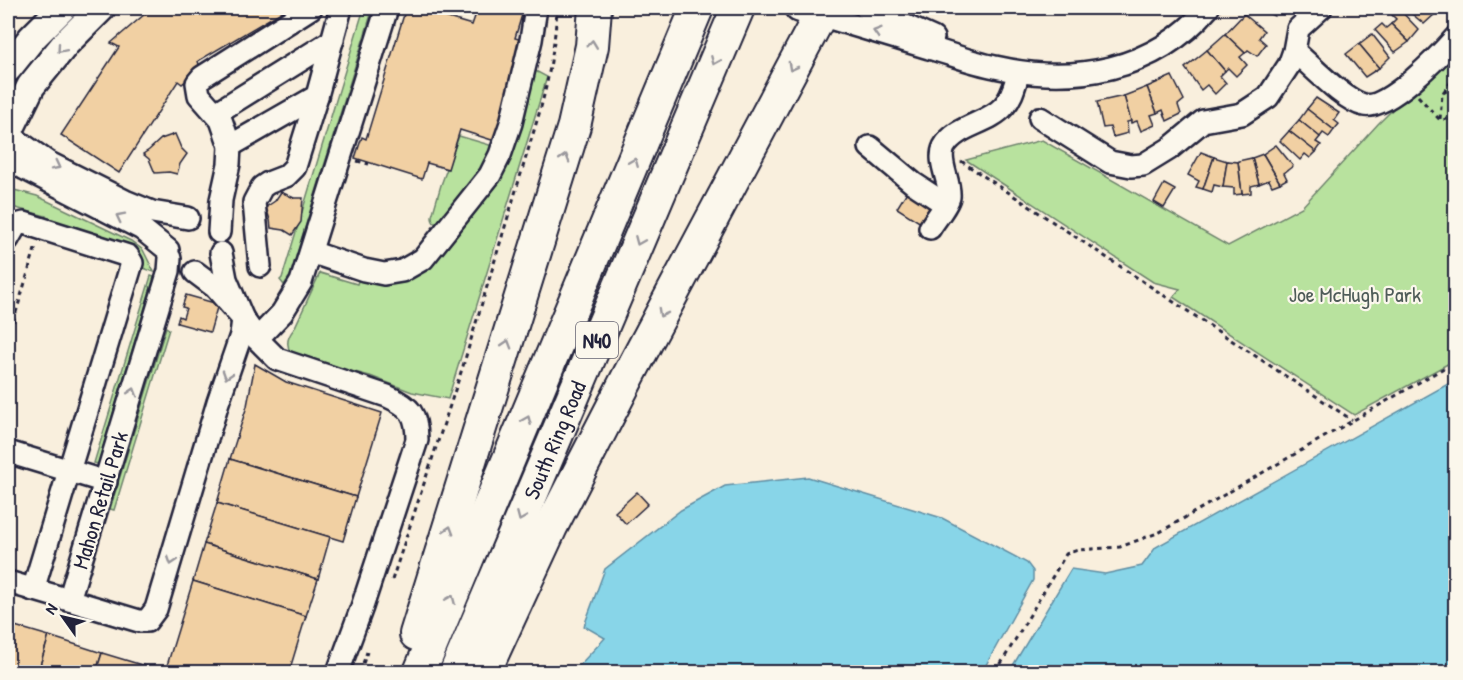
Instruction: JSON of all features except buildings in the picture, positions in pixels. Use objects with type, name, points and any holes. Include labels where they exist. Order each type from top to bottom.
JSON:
[{"type":"highway","points":[[405,672],[574,126],[592,46],[595,8]]},
{"type":"highway","name":"South Ring Road","points":[[420,672],[697,8]]},
{"type":"highway","name":"South Ring Road","points":[[456,672],[738,8]]},
{"type":"highway","points":[[471,672],[551,527],[629,375],[805,11]]},
{"type":"highway","points":[[484,672],[551,527]]},
{"type":"main road","points":[[8,68],[32,38],[62,8]]},
{"type":"main road","points":[[8,133],[31,86],[66,44],[101,8]]},
{"type":"street","points":[[243,319],[226,279],[220,253],[219,232],[230,146],[225,128],[216,113],[199,95],[197,83],[202,77],[311,8]]},
{"type":"street","points":[[260,266],[254,202],[262,187],[286,176],[295,168],[341,8]]},
{"type":"street","points":[[257,339],[293,298],[311,252],[387,8]]},
{"type":"street","points":[[311,252],[364,270],[384,274],[402,271],[423,259],[490,175],[500,154],[511,123],[531,40],[536,8]]},
{"type":"street","points":[[866,8],[993,67]]},
{"type":"street","points":[[805,11],[993,67],[1056,76],[1082,74],[1125,64],[1163,46],[1208,8]]},
{"type":"street","points":[[1040,118],[1110,162],[1131,166],[1143,165],[1203,121],[1242,114],[1268,97],[1282,79],[1294,51],[1298,29],[1320,8]]},
{"type":"street","points":[[1294,51],[1349,98],[1368,106],[1379,104],[1407,84],[1455,37]]},
{"type":"street","points":[[216,113],[333,40]]},
{"type":"street","points":[[930,228],[949,198],[943,149],[959,132],[998,112],[1006,104],[1019,72]]},
{"type":"street","points":[[230,146],[317,96]]},
{"type":"street","points":[[8,133],[49,163],[125,201],[152,212],[207,220],[219,232]]},
{"type":"street","points":[[870,147],[913,183],[945,204]]},
{"type":"street","points":[[8,158],[142,229],[181,268],[195,272],[214,286],[272,356],[282,362],[387,396],[402,403],[416,420],[417,440],[338,672]]},
{"type":"street","points":[[169,254],[167,241],[175,225],[191,218],[224,184]]},
{"type":"street","points":[[8,239],[13,229],[20,224],[40,228],[128,256],[132,263],[33,590]]},
{"type":"street","points":[[195,272],[211,267],[220,253]]},
{"type":"street","name":"Mahon Retail Park","points":[[169,254],[169,271],[69,600],[139,621],[147,621],[156,609],[218,402],[241,335],[243,319]]},
{"type":"street","points":[[8,452],[106,482]]},
{"type":"street","points":[[8,582],[69,600]]},
{"type":"path","points":[[391,584],[463,366],[548,84],[557,8]]},
{"type":"path","points":[[764,8],[805,11]]},
{"type":"path","points":[[1440,120],[1442,94],[1455,75]]},
{"type":"path","points":[[1407,84],[1440,120]]},
{"type":"path","points":[[1442,94],[1455,86]]},
{"type":"path","points":[[1440,120],[1455,118]]},
{"type":"path","points":[[943,149],[1352,420]]},
{"type":"path","points":[[8,339],[40,228]]},
{"type":"path","points":[[996,672],[1066,554],[1078,550],[1120,547],[1160,532],[1455,361]]},
{"type":"path","points":[[360,672],[368,650]]},
{"type":"green space","points":[[364,8],[373,8],[290,276],[284,285],[280,280]]},
{"type":"green space","name":"Joe McHugh Park","points":[[1455,48],[1455,360],[1354,415],[1173,297],[1180,289],[1153,282],[966,160],[1042,140],[1228,246],[1302,207],[1378,124]]},
{"type":"green space","points":[[530,68],[547,77],[448,399],[412,392],[370,376],[304,359],[291,353],[288,346],[289,337],[320,273],[357,284],[359,278],[386,284],[413,277],[423,268],[457,227]]},
{"type":"green space","points":[[459,136],[493,146],[488,162],[439,225],[432,220],[432,216]]},
{"type":"green space","points":[[14,190],[37,196],[131,241],[143,250],[154,272],[143,268],[138,255],[126,244],[45,219],[46,216],[8,206],[8,191]]},
{"type":"green space","points":[[151,276],[154,277],[98,464],[94,463]]},
{"type":"green space","points":[[166,327],[169,329],[114,510],[110,509]]},
{"type":"water","points":[[1455,380],[1455,672],[1009,672],[1071,569],[1105,574],[1142,566],[1156,547]]},
{"type":"water","points":[[808,477],[942,518],[1027,563],[1033,571],[1033,580],[982,672],[573,672],[605,638],[584,626],[605,569],[681,510],[725,486]]}]
